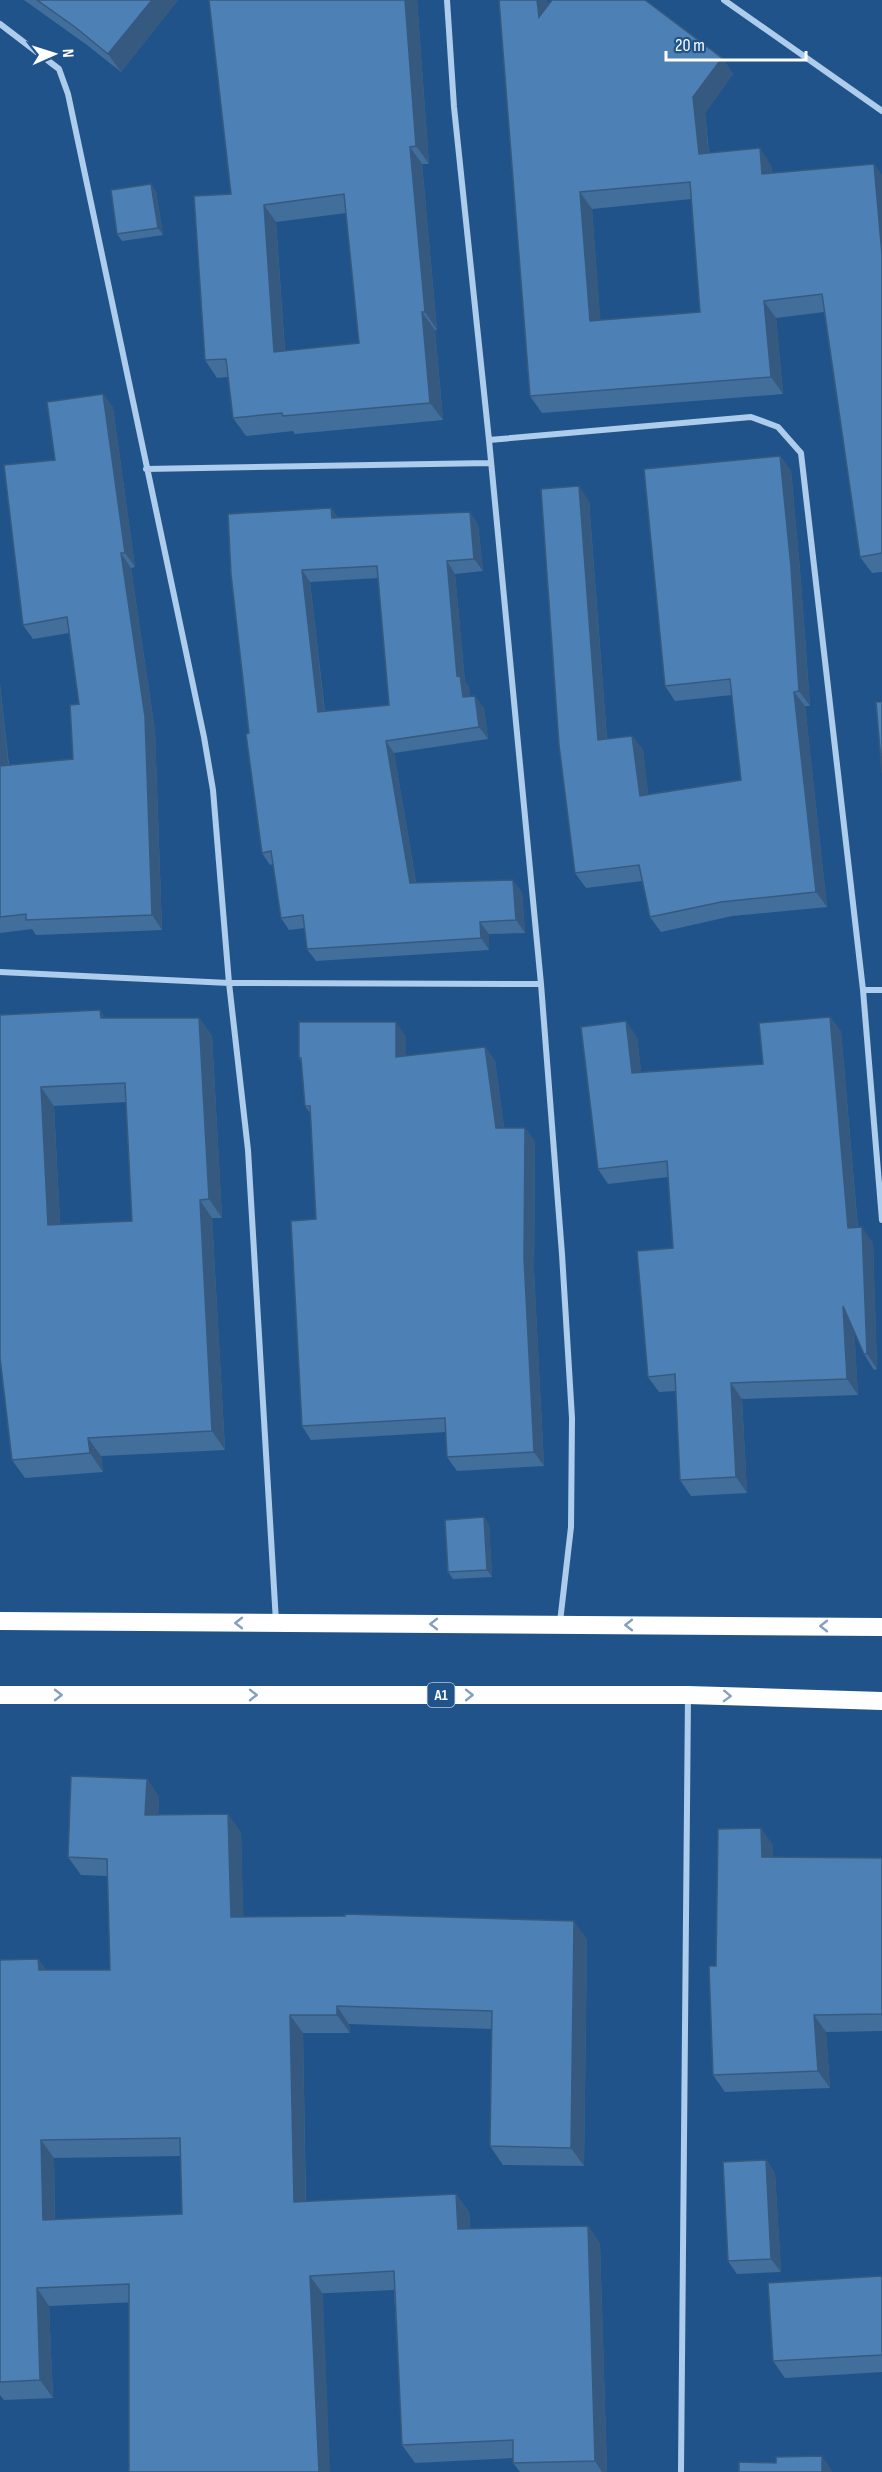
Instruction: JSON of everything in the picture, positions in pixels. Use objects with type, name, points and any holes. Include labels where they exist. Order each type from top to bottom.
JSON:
[{"type":"highway","points":[[0,1621],[882,1627]]},
{"type":"highway","name":"A1","points":[[0,1695],[688,1695],[882,1701]]},
{"type":"street","points":[[447,0],[454,107],[489,440],[541,984],[572,1418],[571,1527],[559,1625]]},
{"type":"street","points":[[724,0],[882,111]]},
{"type":"street","points":[[0,24],[59,69],[68,94],[204,737],[213,790],[229,983],[248,1150],[276,1623]]},
{"type":"street","points":[[489,440],[751,417],[778,427],[801,453],[863,990],[882,1220]]},
{"type":"street","points":[[146,469],[490,463]]},
{"type":"street","points":[[0,972],[229,983],[541,984]]},
{"type":"street","points":[[863,990],[882,990]]},
{"type":"street","points":[[681,2472],[688,1695]]},
{"type":"building","points":[[37,0],[152,0],[108,54]]},
{"type":"building","points":[[209,0],[405,0],[416,146],[410,147],[425,312],[422,312],[430,403],[283,416],[282,413],[233,418],[226,359],[205,360],[194,196],[231,194]],"holes":[[[344,194],[359,343],[274,352],[264,205]]]},
{"type":"building","points":[[499,0],[537,0],[539,17],[552,0],[645,0],[722,58],[693,97],[699,154],[760,148],[762,174],[874,164],[882,255],[882,553],[860,557],[822,294],[764,301],[771,377],[530,396]],"holes":[[[690,182],[700,312],[590,321],[580,192]]]},
{"type":"building","points":[[151,184],[158,228],[117,234],[111,190]]},
{"type":"building","points":[[103,394],[125,553],[121,553],[145,717],[152,915],[26,920],[26,914],[0,917],[0,766],[73,759],[70,705],[79,704],[67,617],[23,625],[4,465],[55,460],[47,402]]},
{"type":"building","points":[[780,456],[791,567],[799,691],[794,692],[816,892],[721,902],[650,917],[639,865],[575,873],[559,745],[541,489],[579,486],[598,740],[632,736],[640,796],[741,780],[730,679],[665,686],[644,469]]},
{"type":"building","points":[[331,508],[332,518],[470,512],[474,559],[447,561],[457,676],[460,675],[463,697],[475,696],[479,727],[386,741],[410,883],[513,880],[516,920],[480,922],[481,938],[307,949],[303,915],[281,918],[271,851],[262,853],[246,734],[249,733],[231,574],[228,514]],"holes":[[[377,566],[389,705],[318,712],[302,570]]]},
{"type":"building","points":[[876,702],[882,702],[882,773]]},
{"type":"building","points":[[100,1010],[101,1018],[199,1018],[209,1199],[200,1200],[212,1431],[88,1438],[90,1453],[12,1460],[0,1358],[0,1015]],"holes":[[[125,1083],[132,1221],[48,1225],[41,1087]]]},
{"type":"building","points":[[830,1017],[848,1228],[862,1227],[867,1354],[864,1354],[843,1306],[847,1379],[731,1383],[736,1477],[680,1480],[675,1374],[648,1377],[637,1251],[673,1248],[667,1161],[598,1169],[581,1027],[626,1021],[632,1073],[763,1064],[759,1023]]},
{"type":"building","points":[[299,1022],[396,1022],[396,1057],[485,1047],[496,1128],[525,1128],[524,1258],[534,1452],[447,1457],[445,1418],[302,1426],[291,1221],[316,1219],[310,1106],[305,1106],[301,1058],[299,1058]]},
{"type":"building","points":[[484,1517],[487,1570],[448,1572],[445,1520]]},
{"type":"building","points":[[71,1776],[147,1779],[145,1815],[228,1814],[231,1917],[345,1916],[345,1914],[574,1921],[571,2148],[490,2146],[492,2011],[337,2006],[337,2015],[290,2015],[294,2202],[456,2194],[458,2229],[588,2226],[595,2461],[513,2463],[513,2440],[402,2445],[394,2271],[310,2276],[319,2472],[129,2472],[129,2284],[37,2288],[40,2380],[0,2382],[0,1960],[38,1959],[39,1970],[110,1970],[107,1859],[68,1857]],"holes":[[[180,2138],[182,2214],[43,2220],[41,2140]]]},
{"type":"building","points":[[761,1828],[762,1857],[882,1858],[882,2014],[814,2015],[818,2071],[713,2075],[709,1966],[716,1966],[718,1829]]},
{"type":"building","points":[[766,2160],[771,2259],[728,2261],[723,2162]]},
{"type":"building","points":[[882,2276],[882,2355],[773,2361],[768,2283]]},
{"type":"building","points":[[822,2456],[822,2472],[739,2472],[739,2462],[776,2463],[776,2457]]}]
